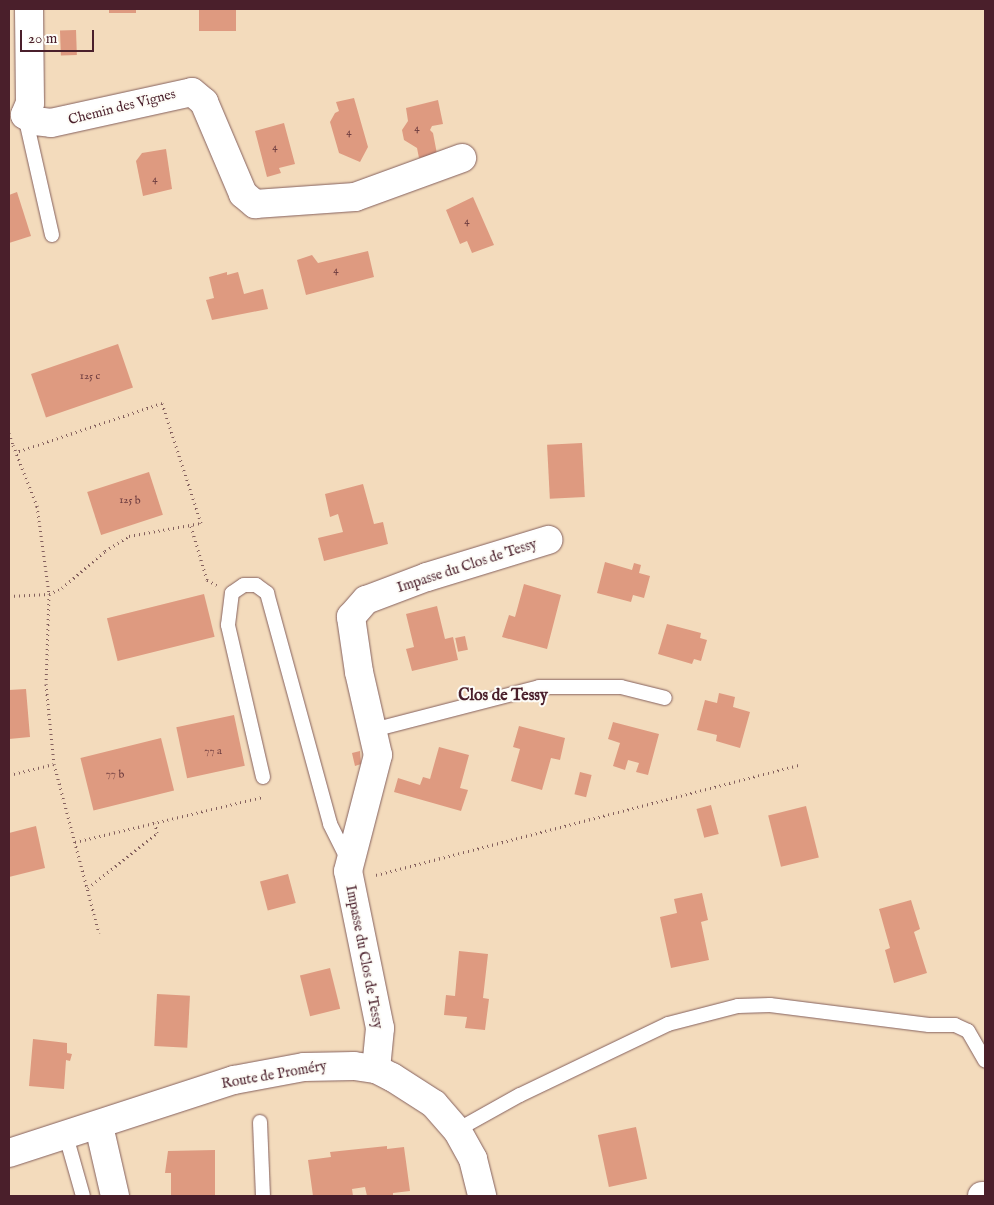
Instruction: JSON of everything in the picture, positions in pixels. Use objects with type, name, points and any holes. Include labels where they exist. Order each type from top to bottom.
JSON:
[{"type":"street","points":[[17,123],[30,103],[29,9]]},
{"type":"street","name":"Chemin des Vignes","points":[[17,123],[35,121],[51,124],[192,92],[204,102],[243,194],[248,200],[262,206],[355,197],[462,158]]},
{"type":"street","name":"Impasse du Clos de Tessy","points":[[376,1069],[380,1028],[348,871],[378,763],[373,730],[350,624],[359,604],[427,577],[548,540]]},
{"type":"street","name":"Route de Proméry","points":[[9,1153],[99,1126],[234,1080],[331,1064],[376,1069],[426,1098],[456,1130],[473,1159],[482,1196]]},
{"type":"street","points":[[99,1126],[115,1196]]},
{"type":"lane","points":[[17,123],[52,235]]},
{"type":"lane","points":[[263,777],[228,625],[232,593],[244,585],[256,585],[267,593],[330,824],[348,871]]},
{"type":"lane","points":[[373,730],[539,687],[621,687],[665,698]]},
{"type":"lane","points":[[456,1130],[520,1095],[668,1024],[738,1006],[770,1005],[930,1025],[955,1025],[968,1031],[985,1061]]},
{"type":"lane","points":[[260,1122],[262,1196]]},
{"type":"lane","points":[[66,1136],[83,1196]]},
{"type":"path","points":[[9,596],[49,594],[73,581],[105,551],[130,536],[201,523],[162,403],[16,452]]},
{"type":"path","points":[[9,433],[37,506],[49,594],[46,684],[54,764],[99,933]]},
{"type":"path","points":[[9,446],[14,445]]},
{"type":"path","points":[[191,526],[207,580],[232,593]]},
{"type":"path","points":[[9,775],[54,764]]},
{"type":"path","points":[[348,871],[801,764]]},
{"type":"path","points":[[75,842],[268,796],[263,777]]},
{"type":"path","points":[[87,889],[157,833],[155,823]]},
{"type":"building","points":[[109,9],[136,9],[136,13],[109,13]]},
{"type":"building","points":[[199,9],[236,9],[236,31],[199,31]]},
{"type":"building","points":[[76,30],[77,55],[61,56],[60,31]]},
{"type":"building","points":[[354,98],[368,147],[360,162],[339,153],[330,122],[335,113],[339,111],[336,102]]},
{"type":"building","points":[[438,100],[443,124],[432,126],[430,130],[433,133],[437,154],[419,158],[417,148],[404,140],[402,130],[408,121],[406,108]]},
{"type":"building","points":[[284,123],[295,164],[279,168],[281,173],[267,177],[255,131]]},
{"type":"building","points":[[166,149],[172,189],[143,196],[136,161],[142,153]]},
{"type":"building","points":[[17,192],[31,236],[9,243],[9,195]]},
{"type":"building","points":[[473,197],[494,245],[472,253],[467,241],[460,244],[446,210]]},
{"type":"building","points":[[368,251],[374,277],[306,295],[297,260],[312,255],[318,263]]},
{"type":"building","points":[[227,272],[227,275],[238,272],[244,294],[263,289],[268,309],[212,320],[206,300],[214,298],[209,277]]},
{"type":"building","points":[[118,344],[133,387],[46,417],[31,374]]},
{"type":"building","points":[[582,443],[585,497],[550,499],[547,445]]},
{"type":"building","points":[[149,472],[163,515],[101,535],[87,492]]},
{"type":"building","points":[[363,484],[374,524],[383,522],[388,544],[324,561],[318,538],[343,532],[338,514],[330,517],[325,494]]},
{"type":"building","points":[[605,562],[632,570],[634,563],[641,565],[639,573],[650,576],[644,598],[633,595],[631,602],[597,593]]},
{"type":"building","points":[[524,584],[561,595],[547,649],[502,637],[509,615],[515,617]]},
{"type":"building","points":[[204,594],[215,637],[118,661],[107,618]]},
{"type":"building","points":[[437,606],[445,639],[453,637],[458,660],[412,671],[406,649],[414,647],[406,614]]},
{"type":"building","points":[[667,624],[701,633],[700,638],[707,640],[701,661],[694,659],[692,664],[658,654]]},
{"type":"building","points":[[465,636],[468,650],[458,652],[455,638]]},
{"type":"building","points":[[26,689],[30,737],[9,739],[9,690]]},
{"type":"building","points":[[719,693],[735,697],[733,707],[750,712],[740,748],[716,741],[717,735],[697,730],[705,700],[717,703]]},
{"type":"building","points":[[234,715],[245,766],[187,778],[176,727]]},
{"type":"building","points":[[613,722],[659,734],[648,775],[636,772],[639,763],[628,760],[625,770],[613,766],[620,743],[608,739]]},
{"type":"building","points":[[519,726],[565,738],[560,760],[551,758],[542,790],[511,781],[520,749],[513,747]]},
{"type":"building","points":[[161,738],[174,790],[94,810],[80,758]]},
{"type":"building","points":[[439,747],[469,755],[460,788],[468,790],[461,811],[394,792],[398,778],[420,785],[423,777],[430,779]]},
{"type":"building","points":[[360,751],[361,764],[355,766],[352,753]]},
{"type":"building","points":[[580,772],[592,775],[586,797],[574,794]]},
{"type":"building","points":[[711,805],[719,834],[704,838],[697,809]]},
{"type":"building","points":[[806,806],[819,857],[781,867],[768,815]]},
{"type":"building","points":[[36,826],[45,868],[9,877],[9,833]]},
{"type":"building","points":[[288,874],[296,903],[268,910],[260,882]]},
{"type":"building","points":[[702,893],[708,920],[701,922],[709,960],[671,968],[660,917],[677,913],[674,899]]},
{"type":"building","points":[[911,900],[920,929],[914,932],[927,973],[894,983],[885,950],[890,948],[879,909]]},
{"type":"building","points":[[459,951],[488,954],[483,998],[489,999],[485,1030],[465,1028],[467,1017],[444,1015],[446,995],[455,996]]},
{"type":"building","points":[[330,968],[340,1009],[310,1016],[300,975]]},
{"type":"building","points":[[157,994],[190,996],[187,1048],[154,1046]]},
{"type":"building","points":[[33,1039],[67,1043],[67,1053],[72,1054],[70,1061],[66,1060],[64,1089],[29,1086]]},
{"type":"building","points":[[636,1127],[647,1179],[609,1187],[598,1135]]},
{"type":"building","points":[[387,1146],[387,1149],[404,1147],[410,1191],[393,1193],[393,1196],[367,1196],[365,1187],[352,1189],[353,1196],[313,1196],[308,1160],[331,1157],[330,1152]]},
{"type":"building","points":[[215,1150],[215,1195],[171,1196],[171,1173],[165,1173],[168,1151]]},
{"type":"district","name":"Clos de Tessy","points":[[503,696]]}]
